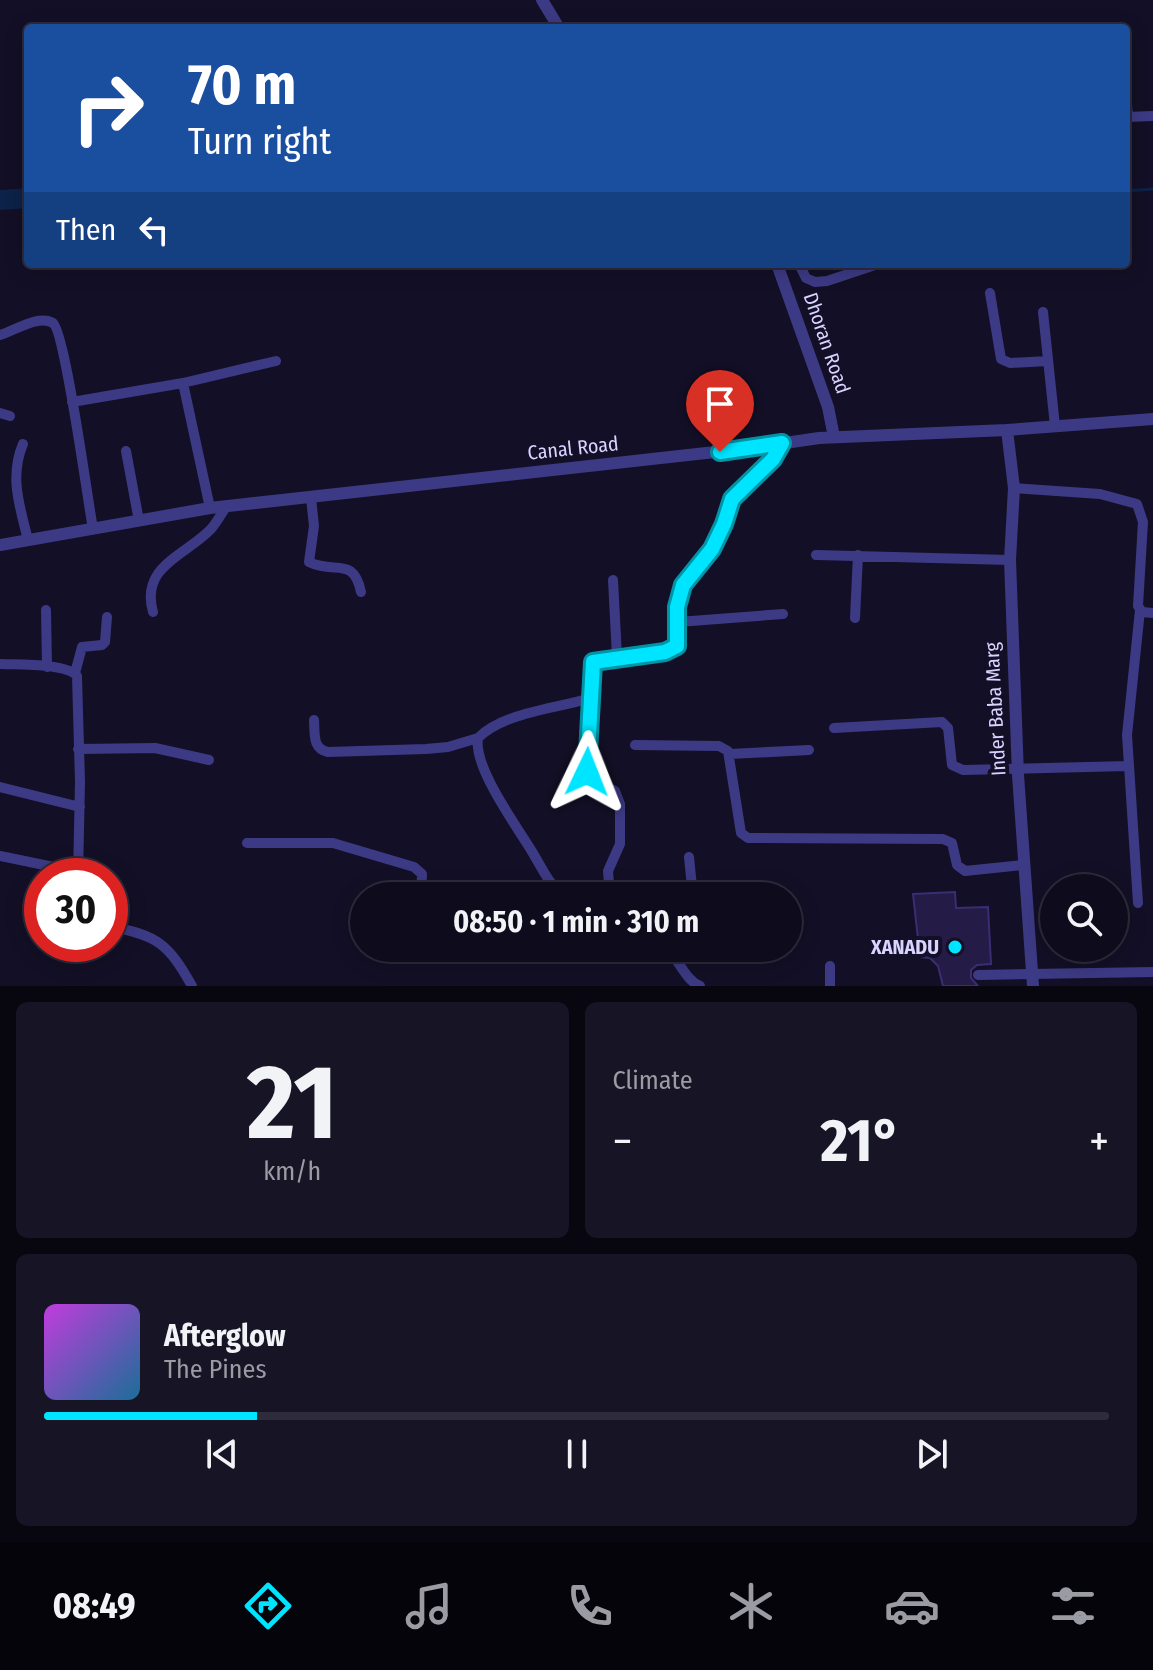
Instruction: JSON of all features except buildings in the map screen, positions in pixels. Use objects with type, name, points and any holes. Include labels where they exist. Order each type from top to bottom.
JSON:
[{"type":"street","points":[[542,0],[557,24]]},
{"type":"street","points":[[1130,117],[1153,116]]},
{"type":"street","name":"Dhoran Road","points":[[779,268],[828,407],[834,437]]},
{"type":"street","points":[[801,270],[815,282],[866,268]]},
{"type":"street","points":[[990,293],[1001,359],[1010,363],[1048,361]]},
{"type":"street","points":[[1043,312],[1055,426]]},
{"type":"street","points":[[0,335],[43,320],[58,328],[93,529]]},
{"type":"street","points":[[72,402],[183,383],[276,361]]},
{"type":"street","points":[[183,383],[210,508]]},
{"type":"street","name":"Canal Road","points":[[0,545],[210,508],[834,437],[1007,430],[1153,419]]},
{"type":"street","name":"Inder Baba Marg","points":[[1007,430],[1014,488],[1010,560],[1018,770],[1032,980]]},
{"type":"street","points":[[609,882],[608,871],[620,844],[620,804],[615,791],[587,774],[593,662],[672,650],[678,643],[679,596],[683,585],[712,549],[732,499],[773,459],[782,443]]},
{"type":"street","points":[[23,444],[18,454],[15,483],[28,540]]},
{"type":"street","points":[[126,451],[139,521]]},
{"type":"street","points":[[1014,488],[1100,494],[1137,504],[1143,522],[1140,610],[1128,716],[1128,766],[1138,903]]},
{"type":"street","points":[[311,498],[314,526],[309,562],[352,571],[358,577],[361,592]]},
{"type":"street","points":[[153,612],[149,593],[154,578],[213,527],[226,507]]},
{"type":"street","points":[[816,555],[1010,560]]},
{"type":"street","points":[[855,618],[858,555]]},
{"type":"street","points":[[613,580],[617,657]]},
{"type":"street","points":[[46,610],[47,667]]},
{"type":"street","points":[[1140,610],[1153,613]]},
{"type":"street","points":[[678,622],[783,614]]},
{"type":"street","points":[[78,858],[80,807],[75,673],[82,647],[105,642],[107,617]]},
{"type":"street","points":[[0,664],[47,667],[75,673]]},
{"type":"street","points":[[314,720],[315,743],[328,752],[437,748],[478,738],[489,728],[531,713],[590,698]]},
{"type":"street","points":[[834,728],[942,722],[948,728],[952,765],[963,770],[1128,766]]},
{"type":"street","points":[[478,738],[478,748],[494,792],[549,882]]},
{"type":"street","points":[[635,745],[719,746],[730,754],[809,750]]},
{"type":"street","points":[[78,749],[155,748],[209,760]]},
{"type":"street","points":[[730,754],[741,833],[748,838],[943,839],[952,843],[957,865],[965,871],[1023,865]]},
{"type":"street","points":[[0,787],[80,807]]},
{"type":"street","points":[[247,843],[304,841],[345,844],[414,867],[422,874],[422,882]]},
{"type":"street","points":[[0,856],[24,862]]},
{"type":"street","points":[[689,857],[692,882]]},
{"type":"street","points":[[128,931],[155,938],[192,986]]},
{"type":"street","points":[[679,962],[693,982],[700,986]]},
{"type":"street","points":[[830,966],[830,986]]},
{"type":"street","points":[[978,975],[1032,980],[1153,972]]},
{"type":"waterway","points":[[1130,191],[1153,189]]},
{"type":"waterway","points":[[0,200],[24,198]]},
{"type":"place","name":"XANADU","points":[[955,947]]},
{"type":"route","points":[[587,772],[593,662],[665,652],[677,646],[677,607],[683,585],[706,558],[720,535],[732,499],[773,459],[782,443],[720,452]]}]
